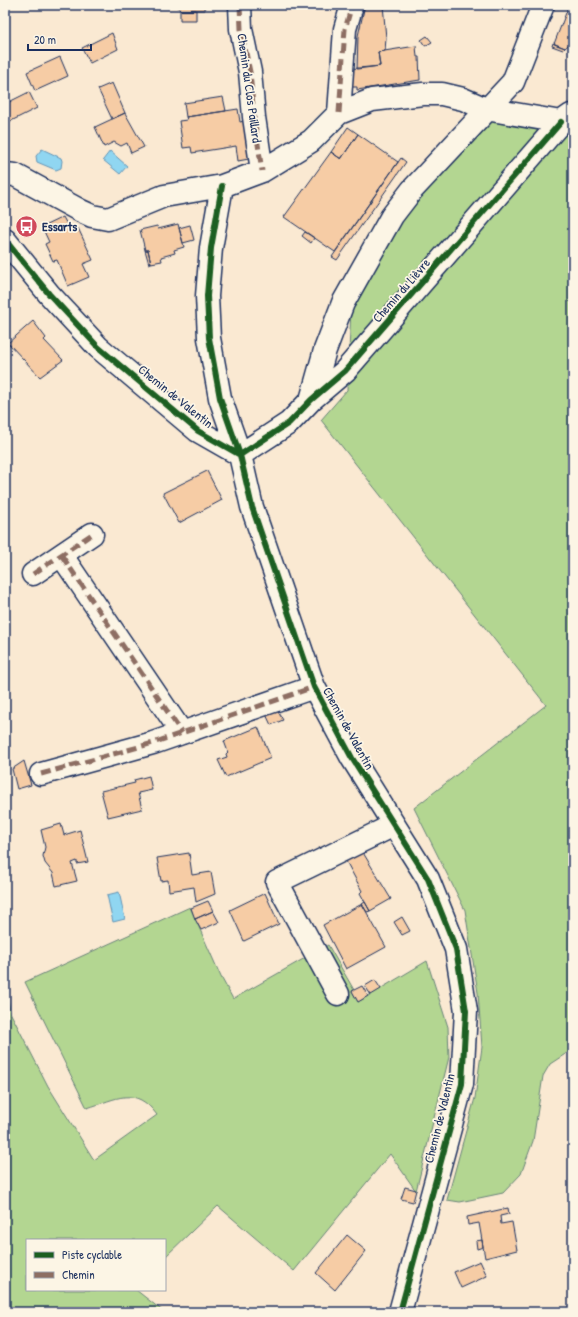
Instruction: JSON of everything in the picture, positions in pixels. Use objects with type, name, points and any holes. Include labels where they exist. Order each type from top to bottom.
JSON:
[{"type":"street","name":"Chemin du Clos Paillard","points":[[240,5],[241,29],[250,72],[254,117],[262,171]]},
{"type":"street","points":[[339,113],[345,29],[352,5]]},
{"type":"street","name":"Chemin du Lièvre","points":[[311,400],[325,350],[343,303],[392,216],[412,190],[486,109],[513,82],[543,5]]},
{"type":"street","points":[[5,174],[15,175],[92,216],[108,219],[164,196],[222,186],[262,171],[311,141],[339,113],[372,100],[424,94],[442,94],[456,97],[486,109],[567,118]]},
{"type":"street","name":"Chemin du Lièvre","points":[[240,454],[289,423],[311,400],[345,371],[567,118]]},
{"type":"street","points":[[222,186],[211,248],[206,296],[209,338],[220,398],[240,454]]},
{"type":"street","name":"Chemin de Valentin","points":[[5,240],[49,294],[98,347],[198,431],[240,454],[252,507],[314,687],[352,758],[428,879],[456,949],[466,1011],[462,1084],[400,1312]]},
{"type":"street","points":[[33,574],[62,556],[92,534]]},
{"type":"street","points":[[62,556],[182,733]]},
{"type":"street","name":"Chemin de Valentin","points":[[41,774],[154,743],[314,687]]},
{"type":"street","points":[[338,994],[277,882],[394,825]]},
{"type":"green space","points":[[480,109],[573,119],[573,1049],[550,1064],[543,1076],[533,1141],[521,1174],[503,1193],[460,1202],[447,1200],[475,1098],[482,1047],[478,993],[465,910],[414,808],[546,705],[321,420],[347,390],[353,271]]},
{"type":"green space","points":[[190,907],[221,977],[233,999],[328,945],[354,990],[352,991],[358,1002],[427,961],[448,1027],[449,1057],[416,1191],[390,1154],[294,1271],[218,1206],[166,1256],[166,1239],[26,1239],[26,1291],[137,1291],[164,1312],[5,1312],[5,975],[10,1012],[48,1086],[94,1160],[157,1115],[141,1100],[133,1097],[117,1098],[87,1108],[25,982]]},
{"type":"water","points":[[42,149],[61,158],[61,168],[56,170],[37,162],[36,156]]},
{"type":"water","points":[[110,151],[127,166],[120,174],[103,160]]},
{"type":"water","points":[[119,892],[125,919],[113,922],[107,895]]},
{"type":"building","points":[[177,5],[205,5],[205,10],[180,10]]},
{"type":"building","points":[[365,5],[383,5],[386,38],[385,51],[378,52],[380,66],[357,69],[358,36]]},
{"type":"building","points":[[569,5],[573,5],[573,41],[565,48],[554,44]]},
{"type":"building","points":[[180,10],[196,10],[196,20],[180,20]]},
{"type":"building","points":[[112,33],[118,49],[90,63],[82,48]]},
{"type":"building","points":[[427,36],[432,42],[425,46],[421,40]]},
{"type":"building","points":[[553,43],[565,48],[563,50],[552,46]]},
{"type":"building","points":[[416,46],[417,57],[419,57],[420,80],[357,90],[357,87],[347,87],[348,69],[380,66],[378,52]]},
{"type":"building","points":[[60,57],[68,76],[35,91],[27,72]]},
{"type":"building","points":[[112,83],[125,113],[112,119],[98,89]]},
{"type":"building","points":[[29,92],[37,108],[5,124],[5,104]]},
{"type":"building","points":[[223,97],[226,111],[186,117],[184,103]]},
{"type":"building","points":[[238,109],[240,122],[248,120],[254,158],[238,161],[236,146],[192,153],[191,147],[183,148],[179,121],[187,120],[186,117]]},
{"type":"building","points":[[125,113],[144,147],[131,153],[127,143],[121,146],[114,142],[104,147],[95,127]]},
{"type":"building","points":[[348,127],[358,134],[341,159],[331,152]]},
{"type":"building","points":[[358,134],[398,162],[335,252],[284,217],[331,152],[341,159]]},
{"type":"building","points":[[401,158],[406,162],[337,260],[332,257]]},
{"type":"building","points":[[63,217],[71,232],[78,228],[93,260],[83,264],[89,277],[68,286],[57,260],[53,261],[45,244],[49,242],[42,227]]},
{"type":"building","points":[[178,224],[184,247],[174,250],[175,253],[161,257],[162,261],[151,263],[148,250],[145,250],[140,230],[157,226],[158,229]]},
{"type":"building","points":[[190,225],[194,240],[183,243],[179,228]]},
{"type":"building","points":[[305,232],[314,238],[311,243],[302,236]]},
{"type":"building","points":[[145,250],[148,250],[151,263],[149,264]]},
{"type":"building","points":[[33,321],[46,338],[44,340],[63,360],[40,377],[8,343]]},
{"type":"building","points":[[207,471],[222,500],[179,523],[163,493]]},
{"type":"building","points":[[274,705],[283,720],[271,725],[264,710]]},
{"type":"building","points":[[258,727],[271,758],[226,777],[218,760],[227,757],[226,754],[228,752],[224,741]]},
{"type":"building","points":[[24,761],[31,785],[17,789],[12,769]]},
{"type":"building","points":[[149,776],[152,790],[138,793],[142,809],[108,817],[101,791],[135,783],[134,780]]},
{"type":"building","points":[[61,824],[64,835],[80,830],[88,862],[77,864],[77,861],[72,863],[77,881],[56,886],[53,873],[45,863],[43,856],[45,847],[41,830]]},
{"type":"building","points":[[362,851],[391,899],[370,911],[360,893],[362,891],[346,861]]},
{"type":"building","points":[[189,853],[192,875],[211,872],[215,894],[196,902],[194,887],[169,891],[168,880],[161,881],[157,858]]},
{"type":"building","points":[[265,893],[279,924],[244,941],[230,910]]},
{"type":"building","points":[[208,901],[213,911],[195,919],[191,908]]},
{"type":"building","points":[[365,902],[370,911],[367,912],[362,904]]},
{"type":"building","points":[[362,904],[386,947],[346,969],[323,925]]},
{"type":"building","points":[[213,911],[219,922],[201,930],[195,919]]},
{"type":"building","points":[[402,917],[410,931],[402,935],[394,922]]},
{"type":"building","points":[[375,980],[381,989],[371,995],[365,986]]},
{"type":"building","points":[[362,986],[368,996],[358,1002],[352,991]]},
{"type":"building","points":[[405,1187],[416,1190],[413,1202],[401,1199]]},
{"type":"building","points":[[508,1208],[509,1214],[500,1216],[501,1224],[512,1222],[517,1250],[485,1258],[479,1223],[468,1225],[467,1217]]},
{"type":"building","points":[[347,1235],[366,1251],[335,1290],[316,1273]]},
{"type":"building","points":[[482,1240],[483,1247],[477,1249],[476,1241]]},
{"type":"building","points":[[480,1261],[487,1276],[461,1288],[454,1272]]},
{"type":"marked path","points":[[240,5],[241,29],[250,72],[254,117],[262,171]]},
{"type":"marked path","points":[[339,113],[345,29],[352,5]]},
{"type":"marked path","points":[[33,574],[92,534]]},
{"type":"marked path","points":[[62,556],[182,733]]},
{"type":"marked path","points":[[41,774],[153,743],[314,687]]},
{"type":"cycle path","points":[[222,186],[211,248],[207,296],[209,338],[220,398],[240,455],[289,423],[311,400],[345,371],[561,122]]},
{"type":"cycle path","points":[[5,240],[49,294],[98,347],[198,431],[240,455],[252,507],[314,687],[352,758],[428,879],[456,949],[466,1011],[462,1084],[400,1312]]},
{"type":"place","name":"Essarts","points":[[27,226]]}]
